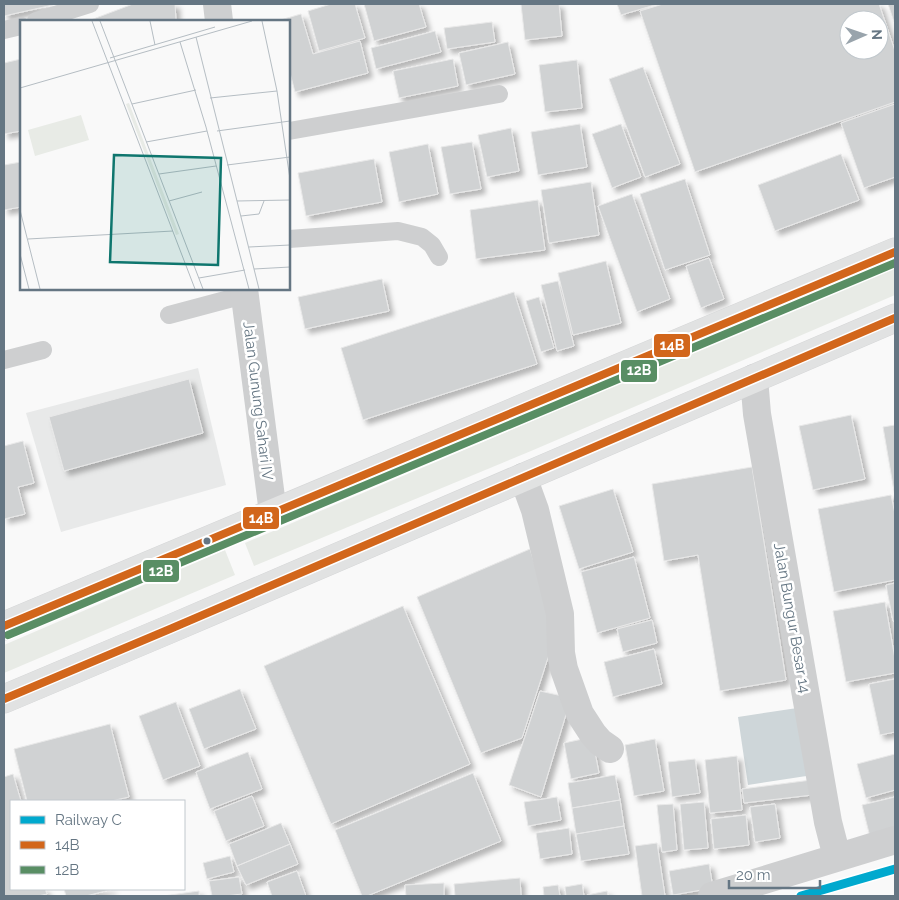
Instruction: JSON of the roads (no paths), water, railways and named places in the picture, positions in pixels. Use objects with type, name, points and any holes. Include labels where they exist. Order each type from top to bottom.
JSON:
[{"type":"main road","points":[[4,626],[895,252]]},
{"type":"main road","points":[[4,698],[895,318]]},
{"type":"street","points":[[217,4],[219,20]]},
{"type":"street","name":"Jalan Gunung Sahari IV","points":[[244,292],[273,513]]},
{"type":"street","name":"Jalan Bungur Besar 14","points":[[754,378],[757,414],[826,812],[837,857]]},
{"type":"street","points":[[523,477],[535,510],[560,614],[561,653],[564,669],[580,714],[593,734],[610,749]]},
{"type":"street","points":[[712,896],[895,840]]},
{"type":"lane","points":[[39,20],[90,4]]},
{"type":"lane","points":[[4,30],[20,26]]},
{"type":"lane","points":[[290,131],[499,94]]},
{"type":"lane","points":[[290,239],[398,231],[422,238],[432,245],[439,257]]},
{"type":"lane","points":[[170,315],[244,292]]},
{"type":"lane","points":[[4,360],[43,350]]},
{"type":"rail line","name":"C","points":[[801,896],[895,869]]}]
